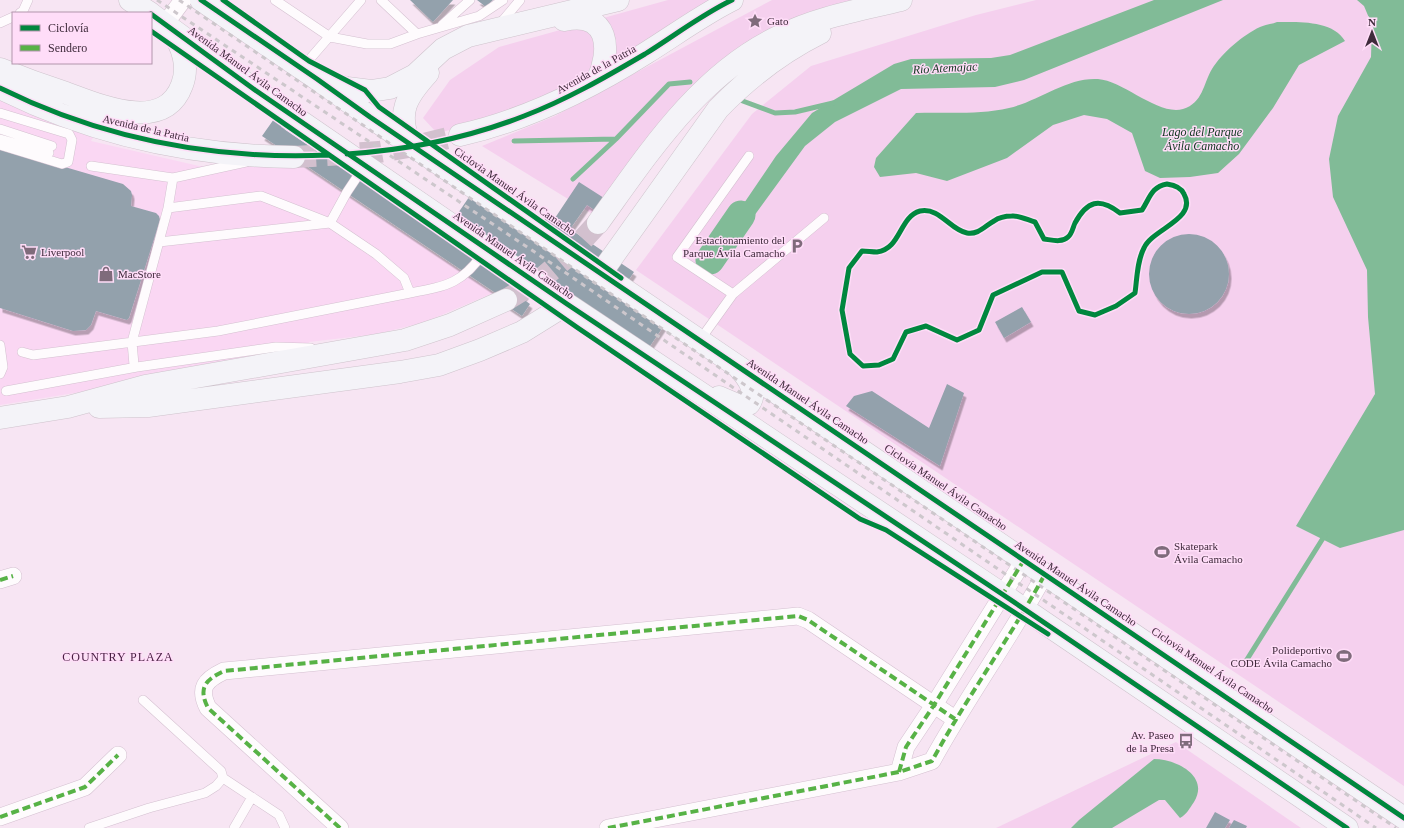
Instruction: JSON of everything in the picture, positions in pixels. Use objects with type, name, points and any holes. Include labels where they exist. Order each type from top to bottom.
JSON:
[{"type":"main road","name":"Avenida Manuel Ávila Camacho","points":[[130,0],[148,12]]},
{"type":"main road","name":"Avenida Manuel Ávila Camacho","points":[[201,0],[410,144],[1404,818]]},
{"type":"main road","points":[[310,74],[332,84],[359,90],[371,91],[390,88],[411,77],[433,56],[454,42],[468,36],[495,28],[618,0]]},
{"type":"main road","name":"Avenida de la Patria","points":[[460,135],[524,116],[555,103],[645,54],[715,8],[732,0]]},
{"type":"main road","points":[[598,223],[666,131],[726,69],[778,36],[812,22],[902,0]]},
{"type":"main road","points":[[601,273],[718,109],[736,90],[773,60],[798,44],[870,7]]},
{"type":"main road","name":"Avenida Manuel Ávila Camacho","points":[[155,17],[249,85],[567,304],[1002,594],[1347,828]]},
{"type":"main road","points":[[0,69],[107,108],[138,113],[155,110],[165,106],[174,99],[184,79],[185,72],[182,50],[175,36],[155,17]]},
{"type":"main road","points":[[410,144],[403,124],[403,114],[408,98],[431,69],[458,49],[475,41],[574,18],[588,19],[598,27],[606,43],[605,61],[597,81]]},
{"type":"main road","name":"Avenida de la Patria","points":[[0,88],[44,108],[125,136],[202,150],[294,157]]},
{"type":"main road","points":[[0,418],[68,407],[145,386],[405,340],[450,325],[506,300]]},
{"type":"main road","points":[[68,407],[148,406],[400,372],[439,365],[522,332],[567,304]]},
{"type":"main road","points":[[661,367],[733,404],[745,406],[752,400],[752,386],[735,364]]},
{"type":"street","points":[[155,17],[183,0]]},
{"type":"street","points":[[899,772],[906,747],[934,705],[1024,560]]},
{"type":"street","points":[[608,828],[899,772],[932,761],[955,719],[1025,610],[1045,574]]},
{"type":"street","points":[[340,828],[208,708],[203,697],[205,686],[212,676],[224,670],[794,616],[808,620],[955,719]]},
{"type":"street","points":[[0,817],[85,787],[118,755]]},
{"type":"lane","points":[[22,12],[28,0]]},
{"type":"lane","points":[[274,0],[330,37],[366,44],[390,44],[417,34],[479,16],[503,0]]},
{"type":"lane","points":[[310,74],[330,37],[361,0]]},
{"type":"lane","points":[[381,0],[417,34]]},
{"type":"lane","points":[[440,28],[470,0]]},
{"type":"lane","points":[[495,28],[520,0]]},
{"type":"lane","points":[[0,23],[12,17]]},
{"type":"lane","points":[[0,113],[69,134],[72,140],[68,162],[62,164],[0,145]]},
{"type":"lane","points":[[0,129],[50,150],[0,138]]},
{"type":"lane","points":[[92,163],[106,167],[173,178],[271,156]]},
{"type":"lane","points":[[733,294],[677,257],[749,156]]},
{"type":"lane","points":[[330,223],[347,192],[365,165]]},
{"type":"lane","points":[[137,367],[134,365],[132,342],[168,208],[173,178]]},
{"type":"lane","points":[[168,208],[262,196],[330,223],[376,254],[404,278],[410,293]]},
{"type":"lane","points":[[700,340],[733,294],[824,218]]},
{"type":"lane","points":[[159,242],[330,223]]},
{"type":"lane","points":[[22,352],[33,355],[218,331],[443,287],[460,279],[474,268],[486,248]]},
{"type":"lane","points":[[0,345],[3,367],[0,374]]},
{"type":"lane","points":[[6,390],[137,367],[276,347],[356,349]]},
{"type":"lane","points":[[24,362],[33,355]]},
{"type":"lane","points":[[143,700],[221,771],[223,778],[279,816],[285,828]]},
{"type":"lane","points":[[89,828],[116,824],[205,793],[216,786],[223,778]]},
{"type":"lane","points":[[236,827],[252,797]]},
{"type":"shaded area","points":[[668,0],[722,0],[568,86],[472,125],[437,133],[423,118],[450,80],[499,47]]},
{"type":"shaded area","points":[[772,0],[873,0],[720,65],[594,215],[482,146],[555,116]]},
{"type":"shaded area","points":[[1036,0],[1404,0],[1404,786],[636,270],[752,114],[811,66],[976,15]]},
{"type":"shaded area","points":[[0,94],[96,132],[91,141],[199,166],[303,166],[493,293],[425,322],[377,334],[309,342],[311,355],[0,405]]},
{"type":"shaded area","points":[[1176,742],[1301,828],[996,828]]},
{"type":"water","points":[[1154,0],[1223,0],[1024,80],[995,87],[901,89],[835,122],[805,146],[730,249],[719,247],[719,240],[776,156],[812,113],[894,64],[911,59],[991,58],[1010,55]]},
{"type":"water","points":[[1357,0],[1404,0],[1404,530],[1340,548],[1296,526],[1375,394],[1368,317],[1367,270],[1333,197],[1329,159],[1338,116],[1371,57],[1372,25],[1364,6]]},
{"type":"water","name":"Lago del Parque Ávila Camacho","points":[[1277,22],[1305,22],[1324,26],[1339,34],[1345,41],[1299,65],[1273,108],[1239,154],[1218,173],[1190,177],[1160,178],[1145,171],[1132,133],[1107,119],[1084,115],[1053,125],[1007,158],[947,181],[916,173],[880,177],[874,167],[876,158],[916,113],[986,112],[1009,108],[1020,105],[1064,85],[1087,79],[1108,81],[1163,108],[1173,110],[1183,109],[1190,106],[1199,98],[1212,69],[1227,51],[1253,30]]},
{"type":"water","points":[[1154,759],[1172,762],[1181,766],[1194,777],[1198,784],[1198,793],[1194,802],[1184,815],[1180,818],[1165,800],[1159,800],[1112,828],[1071,828],[1079,820]]},
{"type":"building","points":[[410,0],[453,0],[433,22]]},
{"type":"building","points":[[477,0],[493,0],[486,7]]},
{"type":"building","points":[[274,119],[283,124],[281,127],[511,282],[520,269],[454,219],[478,184],[540,226],[548,214],[555,218],[579,182],[604,198],[596,211],[587,205],[570,229],[634,272],[625,285],[671,315],[648,349],[530,288],[523,299],[530,304],[522,316],[500,301],[503,298],[262,136]]},
{"type":"building","points":[[0,148],[123,184],[131,191],[131,206],[156,213],[159,216],[160,220],[129,318],[127,320],[96,311],[91,325],[86,330],[73,331],[0,308]]},
{"type":"building","points":[[1181,234],[1197,234],[1218,245],[1229,266],[1229,282],[1218,303],[1197,314],[1181,314],[1167,308],[1160,303],[1155,296],[1149,282],[1149,266],[1155,252],[1160,245],[1167,240]]},
{"type":"building","points":[[1022,307],[1031,322],[1004,338],[995,322]]},
{"type":"building","points":[[947,384],[964,393],[940,466],[846,406],[854,396],[872,391],[929,428]]},
{"type":"building","points":[[1215,812],[1230,820],[1225,828],[1206,828]]},
{"type":"building","points":[[1234,820],[1247,826],[1246,828],[1229,828]]},
{"type":"waterway","points":[[573,179],[616,139],[669,84],[690,82]]},
{"type":"waterway","points":[[740,100],[775,113],[795,112],[833,103]]},
{"type":"waterway","points":[[514,141],[616,139]]},
{"type":"waterway","name":"Río Atemajac","points":[[710,260],[741,215]]},
{"type":"waterway","points":[[1246,661],[1325,535]]},
{"type":"tunnel","points":[[294,157],[379,152],[420,145],[460,135]]},
{"type":"tunnel","points":[[506,300],[541,279],[568,256],[598,223]]},
{"type":"railway","points":[[157,0],[566,273],[1376,828]]},
{"type":"railway","points":[[179,0],[1396,828]]},
{"type":"marked path","points":[[899,772],[906,747],[934,705],[1024,560]]},
{"type":"marked path","points":[[608,828],[899,772],[932,761],[945,737],[1018,621],[1045,574]]},
{"type":"marked path","points":[[0,580],[13,576]]},
{"type":"marked path","points":[[340,828],[208,708],[204,695],[205,685],[208,681],[224,671],[798,616],[808,620],[955,719]]},
{"type":"marked path","points":[[0,817],[85,787],[118,755]]},
{"type":"cycle path","points":[[201,0],[370,117],[1404,818]]},
{"type":"cycle path","name":"Ciclovia Manuel Ávila Camacho","points":[[223,0],[309,61],[365,90],[379,107],[621,278]]},
{"type":"cycle path","name":"Ciclovia Manuel Ávila Camacho","points":[[347,154],[437,142],[481,131],[524,116],[555,103],[601,80],[645,54],[709,12],[732,0]]},
{"type":"cycle path","points":[[152,15],[255,90],[567,304],[1002,594],[1347,828]]},
{"type":"cycle path","points":[[152,32],[578,328],[860,519],[886,530],[1048,634]]},
{"type":"cycle path","points":[[0,88],[39,106],[79,121],[119,133],[160,142],[244,154],[286,156],[329,155]]},
{"type":"cycle path","points":[[1167,184],[1177,187],[1183,192],[1187,203],[1185,210],[1180,217],[1149,241],[1144,248],[1140,259],[1135,293],[1116,306],[1095,315],[1079,311],[1062,272],[1042,272],[993,295],[979,330],[957,340],[926,326],[906,332],[893,359],[879,365],[863,366],[850,354],[842,310],[849,268],[862,251],[877,252],[885,250],[891,245],[903,226],[913,214],[920,211],[933,212],[955,228],[967,233],[975,233],[1000,218],[1017,216],[1035,222],[1044,239],[1060,241],[1069,236],[1075,223],[1084,210],[1089,206],[1100,203],[1113,208],[1120,213],[1142,210],[1154,190],[1167,184]]},
{"type":"place","name":"Gato","points":[[755,21]]},
{"type":"place","name":"Estacionamiento del Parque Ávila Camacho","points":[[797,246]]},
{"type":"place","name":"Liverpool","points":[[29,252]]},
{"type":"place","name":"MacStore","points":[[106,274]]},
{"type":"place","name":"Skatepark Ávila Camacho","points":[[1162,552]]},
{"type":"place","name":"Polideportivo CODE Ávila Camacho","points":[[1344,656]]},
{"type":"place","name":"Av. Paseo de la Presa","points":[[1186,741]]},
{"type":"district","name":"COUNTRY PLAZA","points":[[118,657]]}]
